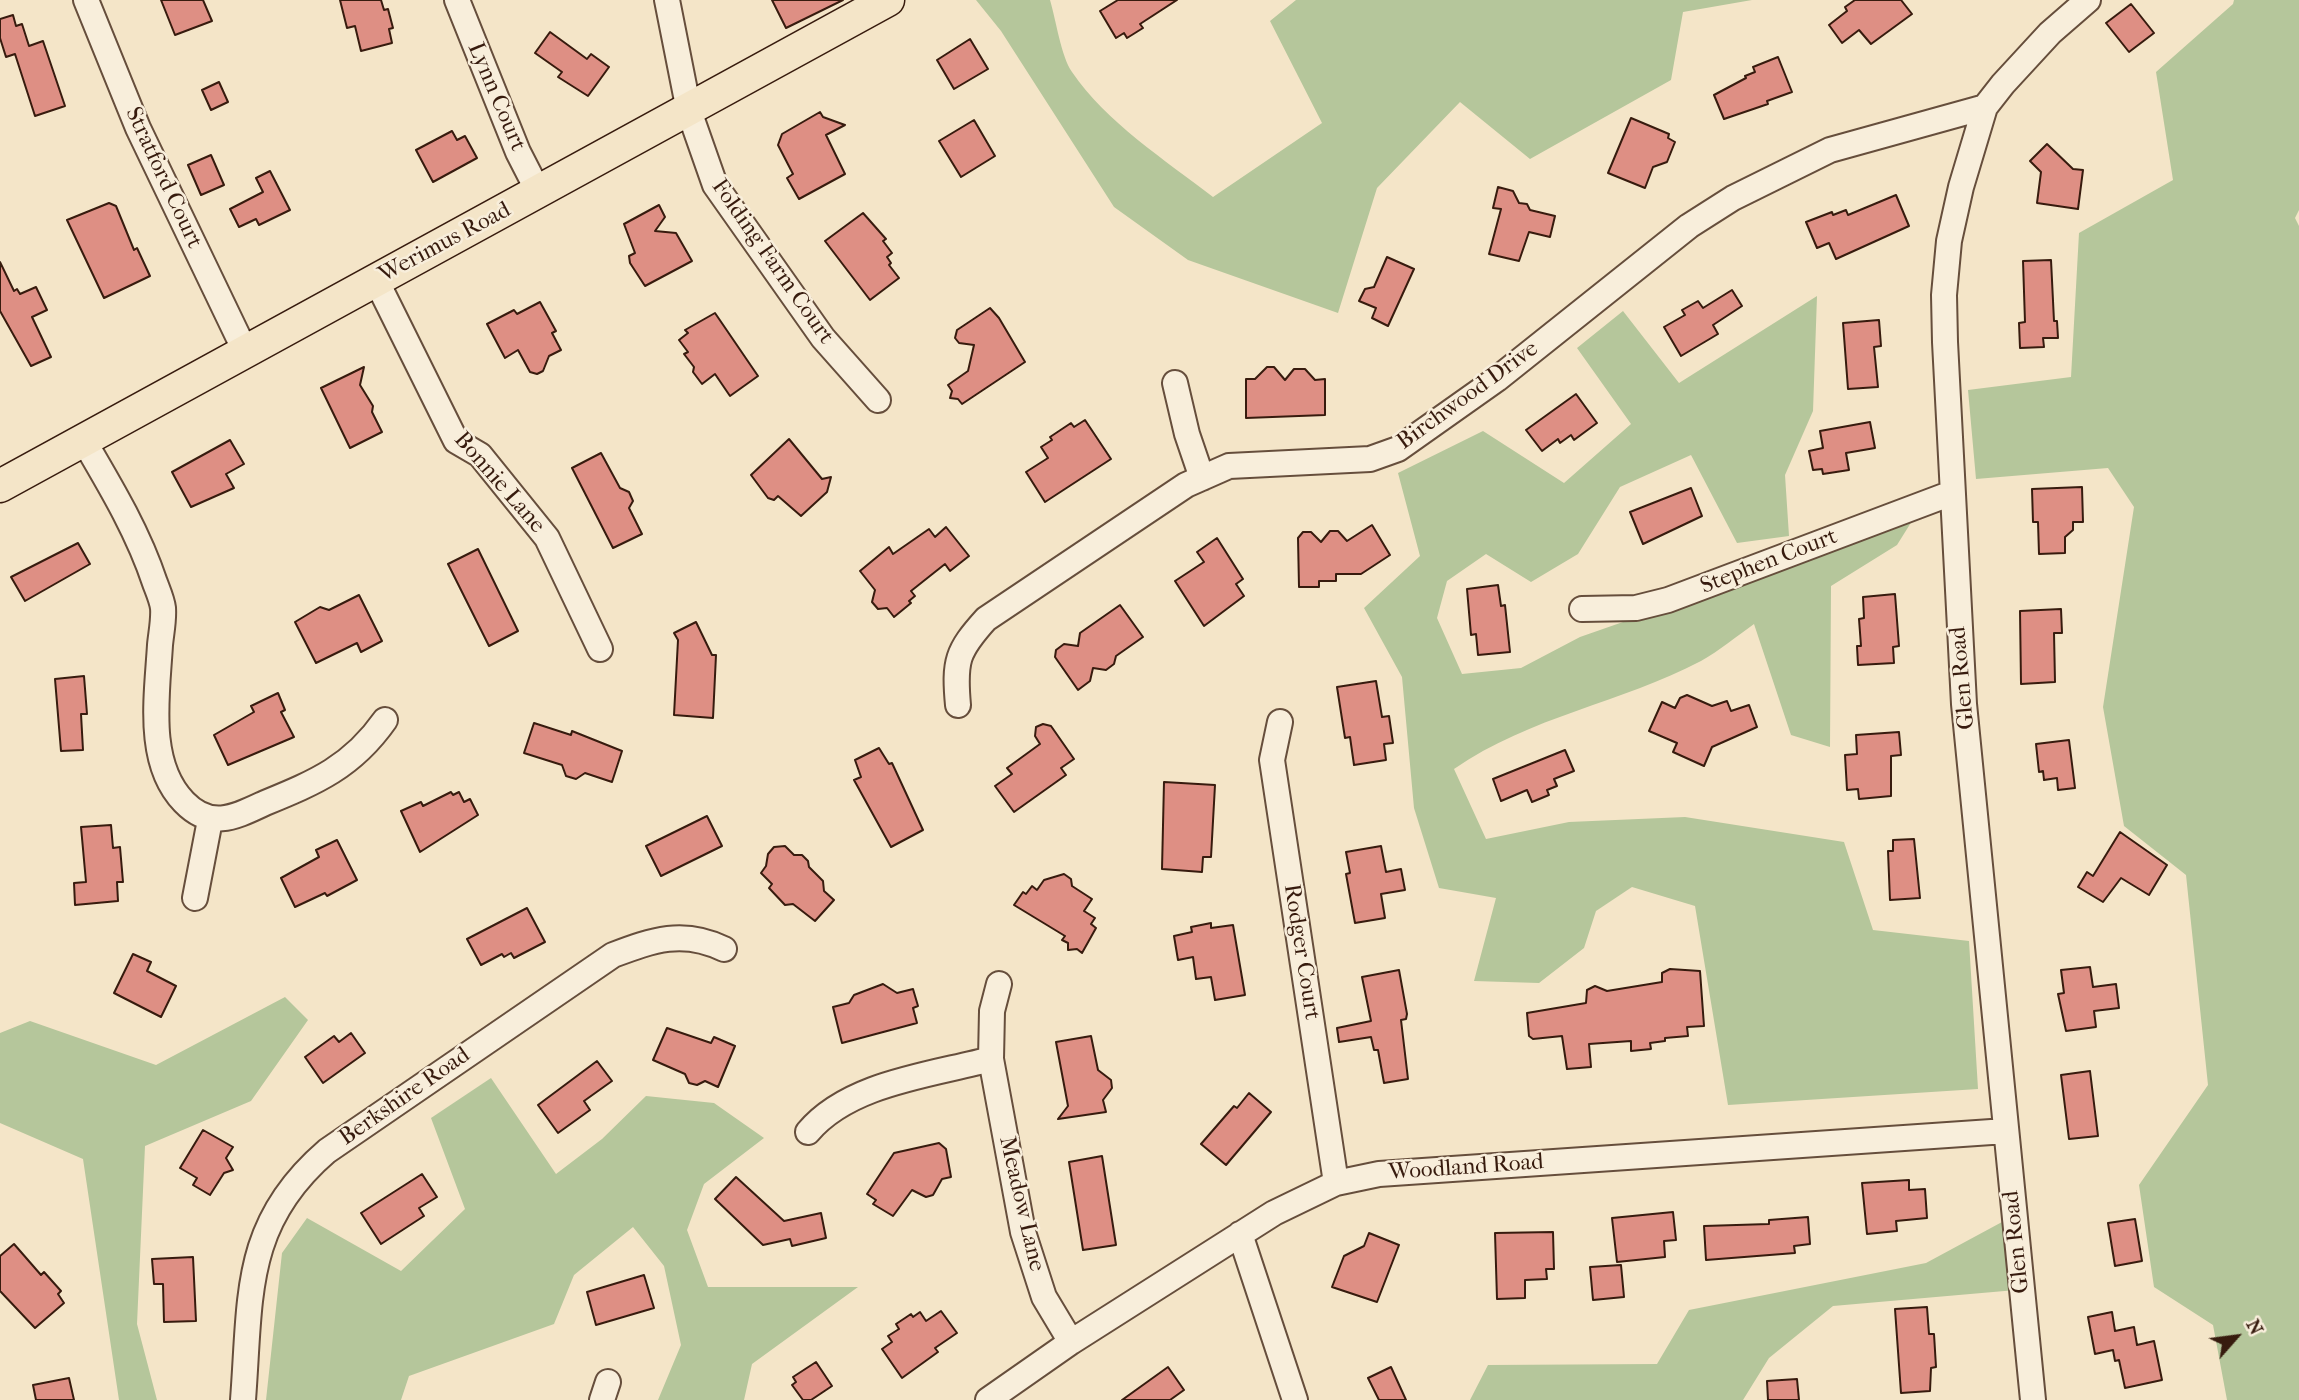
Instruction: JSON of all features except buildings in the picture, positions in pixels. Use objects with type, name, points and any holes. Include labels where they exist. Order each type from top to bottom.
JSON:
[{"type":"main road","name":"Werimus Road","points":[[0,486],[888,0]]},
{"type":"street","name":"Stratford Court","points":[[86,0],[138,128],[246,353]]},
{"type":"street","name":"Lynn Court","points":[[457,0],[513,139],[538,193]]},
{"type":"street","name":"Folding Farm Court","points":[[667,0],[689,111],[715,185],[823,338],[878,400]]},
{"type":"street","name":"Glen Road","points":[[2033,1400],[1965,704],[1952,494],[1944,295],[1949,241],[1961,187],[1985,107],[2003,83],[2050,33],[2088,0]]},
{"type":"street","name":"Birchwood Drive","points":[[958,705],[955,673],[964,643],[986,618],[1186,485],[1228,466],[1370,459],[1398,449],[1497,379],[1689,226],[1733,198],[1830,150],[1985,107]]},
{"type":"street","name":"Bonnie Lane","points":[[376,280],[456,441],[480,455],[547,538],[600,649]]},
{"type":"street","points":[[1175,383],[1202,478]]},
{"type":"street","points":[[84,441],[143,546],[163,608],[159,670],[160,764],[170,788],[190,808],[210,820],[236,816],[314,782],[348,763],[370,742],[385,720]]},
{"type":"street","name":"Stephen Court","points":[[1582,609],[1636,608],[1668,600],[1952,494]]},
{"type":"street","name":"Rodger Court","points":[[1280,722],[1272,760],[1336,1183]]},
{"type":"street","points":[[195,898],[210,820]]},
{"type":"street","name":"Berkshire Road","points":[[243,1400],[253,1274],[258,1249],[270,1219],[286,1192],[305,1170],[338,1143],[613,955],[656,939],[703,939],[724,949]]},
{"type":"street","name":"Meadow Lane","points":[[999,984],[992,1011],[991,1059],[1023,1232],[1044,1297],[1071,1342]]},
{"type":"street","points":[[808,1132],[821,1116],[852,1096],[991,1059]]},
{"type":"street","name":"Woodland Road","points":[[988,1400],[1071,1342],[1240,1234],[1301,1197],[1336,1183],[1379,1174],[2006,1130]]},
{"type":"street","points":[[1240,1234],[1295,1400]]},
{"type":"green space","points":[[976,0],[1050,0],[1068,65],[1086,90],[1119,124],[1213,197],[1322,123],[1270,21],[1296,0],[1752,0],[1683,12],[1671,80],[1530,159],[1460,102],[1377,188],[1338,313],[1188,260],[1114,207],[1001,31]]},
{"type":"green space","points":[[2234,0],[2299,0],[2299,210],[2295,218],[2299,226],[2299,1400],[2227,1400],[2213,1325],[2154,1287],[2139,1185],[2208,1085],[2186,875],[2124,826],[2103,707],[2134,507],[2108,468],[1976,479],[1968,390],[2071,377],[2079,233],[2173,180],[2156,72],[2233,4]]},
{"type":"green space","points":[[1817,296],[1813,411],[1785,475],[1789,536],[1737,543],[1691,455],[1620,487],[1578,554],[1531,582],[1486,554],[1447,581],[1437,618],[1462,674],[1521,668],[1580,637],[1912,521],[1897,545],[1831,586],[1830,747],[1791,735],[1754,624],[1701,661],[1671,676],[1514,736],[1454,769],[1486,839],[1569,822],[1685,817],[1844,842],[1873,930],[1969,941],[1978,1089],[1728,1105],[1695,906],[1632,887],[1596,911],[1584,948],[1539,983],[1474,981],[1496,898],[1439,888],[1414,808],[1402,677],[1364,608],[1420,556],[1398,473],[1483,431],[1564,483],[1631,424],[1577,348],[1623,311],[1679,383]]},
{"type":"green space","points":[[285,997],[308,1020],[251,1101],[145,1146],[137,1324],[157,1400],[119,1400],[83,1159],[0,1123],[0,1033],[30,1021],[156,1065]]},
{"type":"green space","points":[[491,1078],[556,1174],[602,1139],[646,1096],[714,1103],[764,1138],[704,1184],[687,1230],[708,1287],[858,1287],[752,1364],[744,1400],[658,1400],[681,1345],[664,1266],[633,1227],[574,1275],[554,1324],[409,1376],[401,1400],[266,1400],[282,1253],[307,1218],[401,1271],[465,1209],[431,1118]]},
{"type":"green space","points":[[2002,1222],[2016,1290],[1833,1306],[1769,1358],[1743,1400],[1470,1400],[1488,1365],[1657,1364],[1689,1310],[1926,1263]]}]
